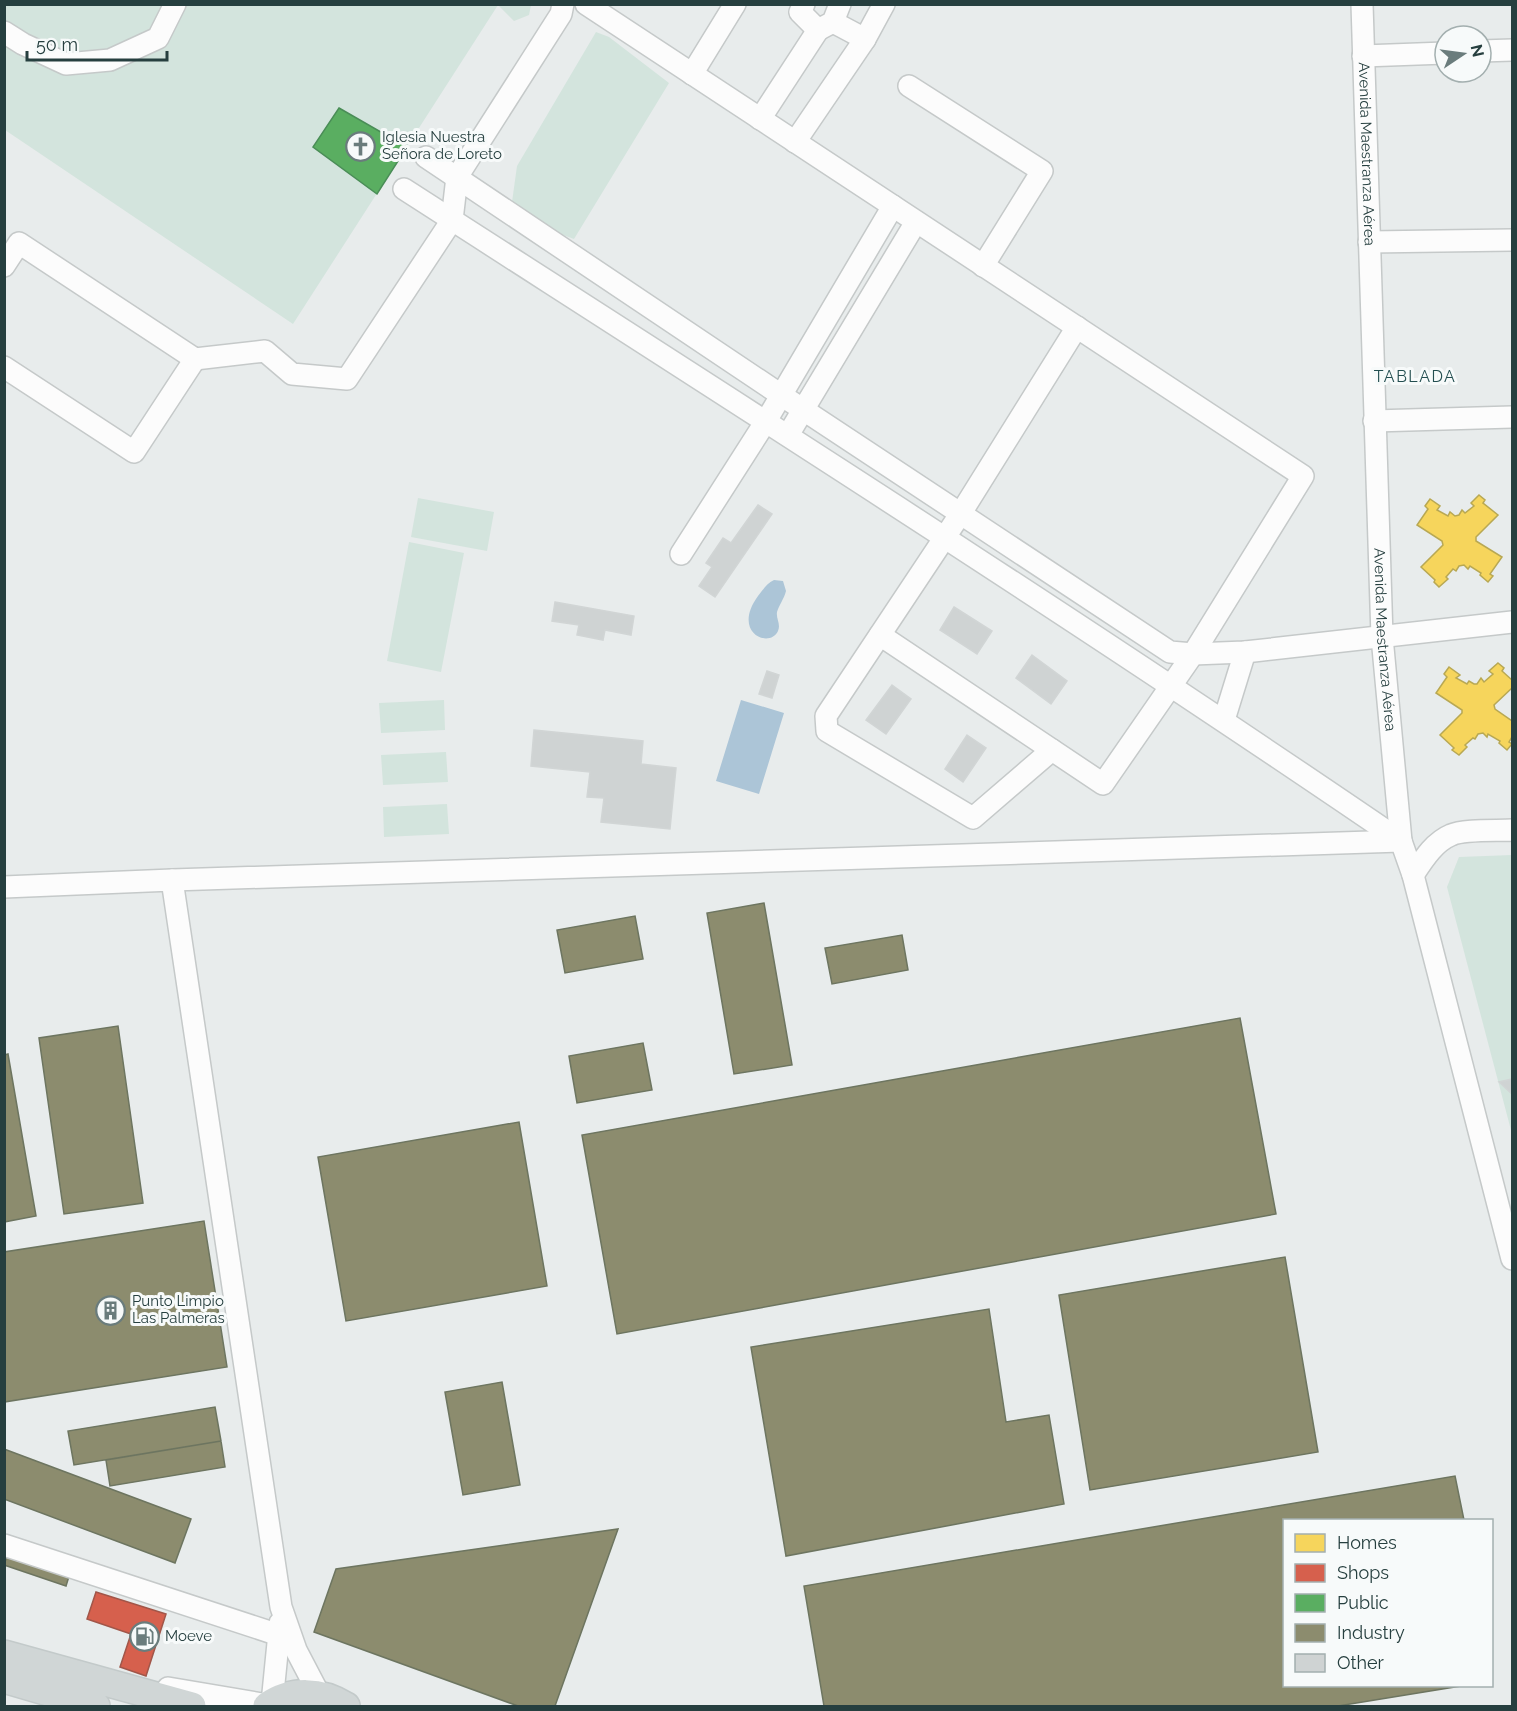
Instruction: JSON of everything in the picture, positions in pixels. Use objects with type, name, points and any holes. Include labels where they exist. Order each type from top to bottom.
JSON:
[{"type":"main road","points":[[4,1654],[192,1707]]},
{"type":"main road","points":[[4,1679],[96,1707]]},
{"type":"main road","points":[[269,1705],[287,1696],[303,1693],[332,1698],[346,1707]]},
{"type":"street","points":[[4,32],[23,44],[66,64],[110,60],[158,38],[175,4]]},
{"type":"street","points":[[4,266],[19,243],[195,359],[265,351],[292,374],[347,379],[452,220],[457,177],[561,14],[563,4]]},
{"type":"street","points":[[586,4],[1303,476],[1193,654],[1103,784],[880,634]]},
{"type":"street","points":[[692,74],[735,4]]},
{"type":"street","points":[[804,4],[800,12],[830,19],[865,39]]},
{"type":"street","points":[[795,142],[865,39],[884,4]]},
{"type":"street","name":"Avenida Maestranza Aérea","points":[[1362,4],[1382,637],[1401,841],[1413,875],[1512,1254]]},
{"type":"street","points":[[760,119],[830,19]]},
{"type":"street","points":[[1493,51],[1512,50]]},
{"type":"street","points":[[1363,56],[1433,53]]},
{"type":"street","points":[[909,86],[1042,171],[983,266]]},
{"type":"street","points":[[426,157],[1170,652],[1193,654],[1245,652],[1512,622]]},
{"type":"street","points":[[404,189],[788,435],[1224,720],[1401,841]]},
{"type":"street","points":[[681,554],[766,421],[893,206]]},
{"type":"street","points":[[788,435],[916,222]]},
{"type":"street","points":[[1369,242],[1512,240]]},
{"type":"street","points":[[1053,750],[973,818],[827,731],[826,716],[961,513],[1077,327]]},
{"type":"street","points":[[4,367],[134,452],[195,359]]},
{"type":"street","points":[[1374,421],[1512,417]]},
{"type":"street","points":[[1224,720],[1245,652]]},
{"type":"street","points":[[1413,875],[1430,850],[1451,835],[1512,830]]},
{"type":"street","points":[[4,887],[1401,841]]},
{"type":"street","points":[[172,880],[281,1607],[296,1650],[319,1694]]},
{"type":"street","points":[[4,1545],[279,1635]]},
{"type":"street","points":[[4,1642],[160,1687],[269,1705],[281,1607]]},
{"type":"shaded area","points":[[4,5],[498,5],[293,324],[5,130]]},
{"type":"shaded area","points":[[498,5],[531,5],[529,15],[514,21]]},
{"type":"shaded area","points":[[596,32],[609,37],[669,83],[574,239],[517,218],[512,202],[517,166]]},
{"type":"shaded area","points":[[418,498],[494,512],[487,551],[411,537]]},
{"type":"shaded area","points":[[409,542],[464,553],[441,672],[387,661]]},
{"type":"shaded area","points":[[444,700],[445,730],[381,733],[379,703]]},
{"type":"shaded area","points":[[446,752],[448,782],[383,785],[381,755]]},
{"type":"shaded area","points":[[447,804],[449,834],[384,837],[383,807]]},
{"type":"shaded area","points":[[1512,855],[1512,1134],[1447,887],[1459,857]]},
{"type":"water","points":[[774,580],[783,581],[786,591],[777,612],[779,628],[774,636],[761,638],[750,628],[751,609],[763,589]]},
{"type":"water","points":[[741,700],[784,713],[759,794],[716,781]]},
{"type":"building: Homes","points":[[1479,495],[1485,500],[1483,503],[1498,515],[1476,537],[1476,541],[1502,557],[1490,574],[1493,576],[1488,582],[1480,575],[1481,573],[1470,566],[1468,569],[1464,565],[1459,566],[1456,571],[1453,569],[1446,577],[1448,579],[1439,587],[1421,567],[1443,545],[1442,541],[1417,525],[1428,509],[1425,506],[1430,499],[1440,506],[1437,510],[1448,516],[1450,512],[1455,516],[1459,515],[1462,510],[1465,513],[1474,506],[1471,503]]},
{"type":"building: Homes","points":[[1498,663],[1504,668],[1502,671],[1512,680],[1512,688],[1494,705],[1495,709],[1512,721],[1512,737],[1509,742],[1512,744],[1507,750],[1499,743],[1500,741],[1488,734],[1487,737],[1483,733],[1478,734],[1475,739],[1473,738],[1465,745],[1467,747],[1459,755],[1440,735],[1462,713],[1462,710],[1436,693],[1447,677],[1444,674],[1449,667],[1460,675],[1456,678],[1467,684],[1469,681],[1477,684],[1481,678],[1484,682],[1493,674],[1489,671]]},
{"type":"building: Shops","points":[[96,1592],[166,1614],[146,1676],[120,1667],[131,1634],[87,1619]]},
{"type":"building: Public","points":[[339,108],[407,147],[377,194],[313,147]]},
{"type":"building: Industry","points":[[764,903],[792,1065],[734,1074],[707,913]]},
{"type":"building: Industry","points":[[635,916],[643,959],[565,973],[557,930]]},
{"type":"building: Industry","points":[[902,935],[908,970],[832,984],[825,948]]},
{"type":"building: Industry","points":[[1240,1018],[1276,1214],[617,1334],[582,1135]]},
{"type":"building: Industry","points":[[118,1026],[143,1203],[64,1214],[39,1038]]},
{"type":"building: Industry","points":[[643,1043],[652,1090],[577,1103],[569,1056]]},
{"type":"building: Industry","points":[[8,1054],[36,1216],[4,1222],[4,1055]]},
{"type":"building: Industry","points":[[519,1122],[547,1286],[346,1321],[318,1157]]},
{"type":"building: Industry","name":"Punto Limpio Las Palmeras","points":[[204,1221],[227,1367],[4,1402],[4,1252]]},
{"type":"building: Industry","points":[[1285,1257],[1318,1452],[1090,1490],[1059,1295]]},
{"type":"building: Industry","points":[[989,1309],[1006,1422],[1049,1415],[1064,1504],[786,1556],[751,1347]]},
{"type":"building: Industry","points":[[502,1382],[520,1485],[463,1495],[445,1392]]},
{"type":"building: Industry","points":[[215,1407],[221,1441],[74,1465],[68,1431]]},
{"type":"building: Industry","points":[[221,1441],[225,1467],[110,1486],[106,1460]]},
{"type":"building: Industry","points":[[4,1449],[191,1519],[175,1563],[4,1499]]},
{"type":"building: Industry","points":[[1455,1476],[1464,1519],[1283,1519],[1283,1687],[1455,1687],[1338,1706],[824,1706],[804,1586]]},
{"type":"building: Industry","points":[[618,1529],[555,1706],[518,1706],[314,1632],[336,1569]]},
{"type":"building: Industry","points":[[8,1553],[70,1573],[66,1586],[4,1565]]},
{"type":"building: Other","points":[[758,505],[772,514],[715,597],[699,586],[712,567],[706,563],[723,538],[731,543]]},
{"type":"building: Other","points":[[555,602],[634,616],[631,635],[605,630],[603,640],[577,635],[579,625],[552,621]]},
{"type":"building: Other","points":[[954,607],[992,631],[977,654],[940,630]]},
{"type":"building: Other","points":[[1032,655],[1067,681],[1051,704],[1016,678]]},
{"type":"building: Other","points":[[767,671],[779,675],[772,698],[759,694]]},
{"type":"building: Other","points":[[892,685],[911,699],[886,734],[866,720]]},
{"type":"building: Other","points":[[534,730],[643,741],[641,764],[676,768],[670,829],[601,822],[604,798],[587,797],[590,772],[531,766]]},
{"type":"building: Other","points":[[967,735],[986,748],[963,782],[945,769]]},
{"type":"building: Other","points":[[1512,1079],[1512,1094],[1499,1082]]},
{"type":"place","name":"Iglesia Nuestra Señora de Loreto","points":[[361,146]]},
{"type":"place","name":"Punto Limpio Las Palmeras","points":[[111,1310]]},
{"type":"place","name":"Moeve","points":[[144,1636]]},
{"type":"district","name":"TABLADA","points":[[1415,376]]}]
